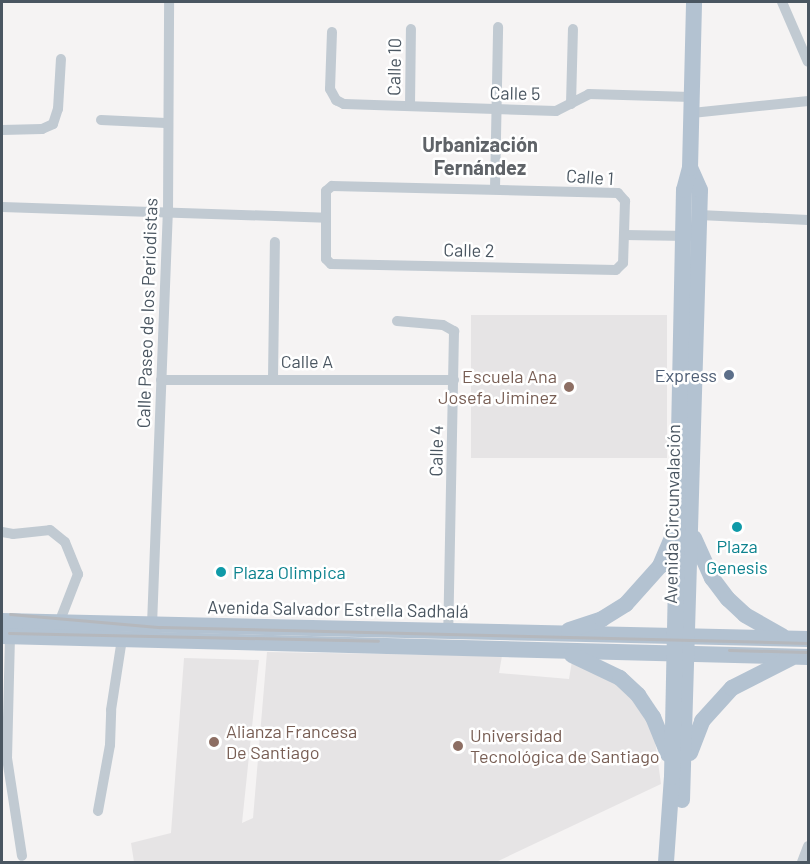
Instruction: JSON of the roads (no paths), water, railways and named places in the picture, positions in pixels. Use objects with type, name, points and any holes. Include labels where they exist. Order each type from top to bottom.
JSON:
[{"type":"main road","name":"Avenida Circunvalación","points":[[677,862],[691,236],[684,190],[690,168],[694,2]]},
{"type":"main road","name":"Avenida Circunvalación","points":[[690,168],[700,190],[699,215],[691,236]]},
{"type":"main road","points":[[683,519],[701,558],[728,599],[759,623],[789,638]]},
{"type":"main road","points":[[554,642],[602,619],[626,604],[660,566],[683,519]]},
{"type":"main road","name":"Avenida Salvador Estrella Sadhalá","points":[[2,621],[448,631],[554,642]]},
{"type":"main road","name":"Avenida Salvador Estrella Sadhalá","points":[[6,636],[681,645]]},
{"type":"main road","points":[[681,645],[789,638],[808,639]]},
{"type":"main road","points":[[554,642],[598,665],[638,695],[666,744],[678,777]]},
{"type":"main road","points":[[681,645],[802,656]]},
{"type":"main road","points":[[678,777],[692,744],[717,702],[748,677],[802,656]]},
{"type":"main road","name":"Avenida Circunvalación","points":[[666,862],[678,777]]},
{"type":"street","name":"Calle Paseo de los Periodistas","points":[[152,625],[168,213],[166,123],[169,2]]},
{"type":"street","points":[[783,2],[808,62]]},
{"type":"street","points":[[495,189],[498,27]]},
{"type":"street","name":"Calle 10","points":[[410,106],[411,28]]},
{"type":"street","points":[[571,104],[573,29]]},
{"type":"street","name":"Calle 5","points":[[332,32],[330,89],[336,100],[344,104],[556,111],[588,94],[692,105],[808,101]]},
{"type":"street","points":[[2,130],[42,129],[52,124],[58,109],[61,58]]},
{"type":"street","points":[[100,120],[166,123]]},
{"type":"street","name":"Calle 1","points":[[326,218],[326,191],[332,186],[618,194],[624,201],[624,235]]},
{"type":"street","points":[[2,207],[326,218]]},
{"type":"street","points":[[699,215],[808,220]]},
{"type":"street","name":"Calle 2","points":[[326,218],[326,259],[331,264],[616,270],[623,263],[624,235]]},
{"type":"street","points":[[624,235],[691,236]]},
{"type":"street","points":[[273,378],[275,242]]},
{"type":"street","name":"Calle 4","points":[[397,321],[450,327],[454,338],[448,631]]},
{"type":"street","name":"Calle A","points":[[161,380],[273,378],[454,380]]},
{"type":"street","points":[[2,532],[13,534],[50,530],[65,542],[78,574],[59,623]]},
{"type":"street","points":[[6,636],[8,758],[22,856]]},
{"type":"street","points":[[98,811],[110,746],[111,710],[122,639]]},
{"type":"street","points":[[802,862],[808,846]]},
{"type":"railway","points":[[10,614],[160,627],[808,643]]},
{"type":"railway","points":[[9,633],[378,641]]},
{"type":"railway","points":[[729,650],[808,652]]},
{"type":"place","name":"Express","points":[[729,375]]},
{"type":"place","name":"Escuela Ana Josefa Jiminez","points":[[569,387]]},
{"type":"place","name":"Plaza Genesis","points":[[737,527]]},
{"type":"place","name":"Plaza Olimpica","points":[[221,572]]},
{"type":"place","name":"Alianza Francesa De Santiago","points":[[214,742]]},
{"type":"place","name":"Universidad Tecnológica de Santiago","points":[[458,746]]},
{"type":"district","name":"Urbanización Fernández","points":[[480,156]]}]
